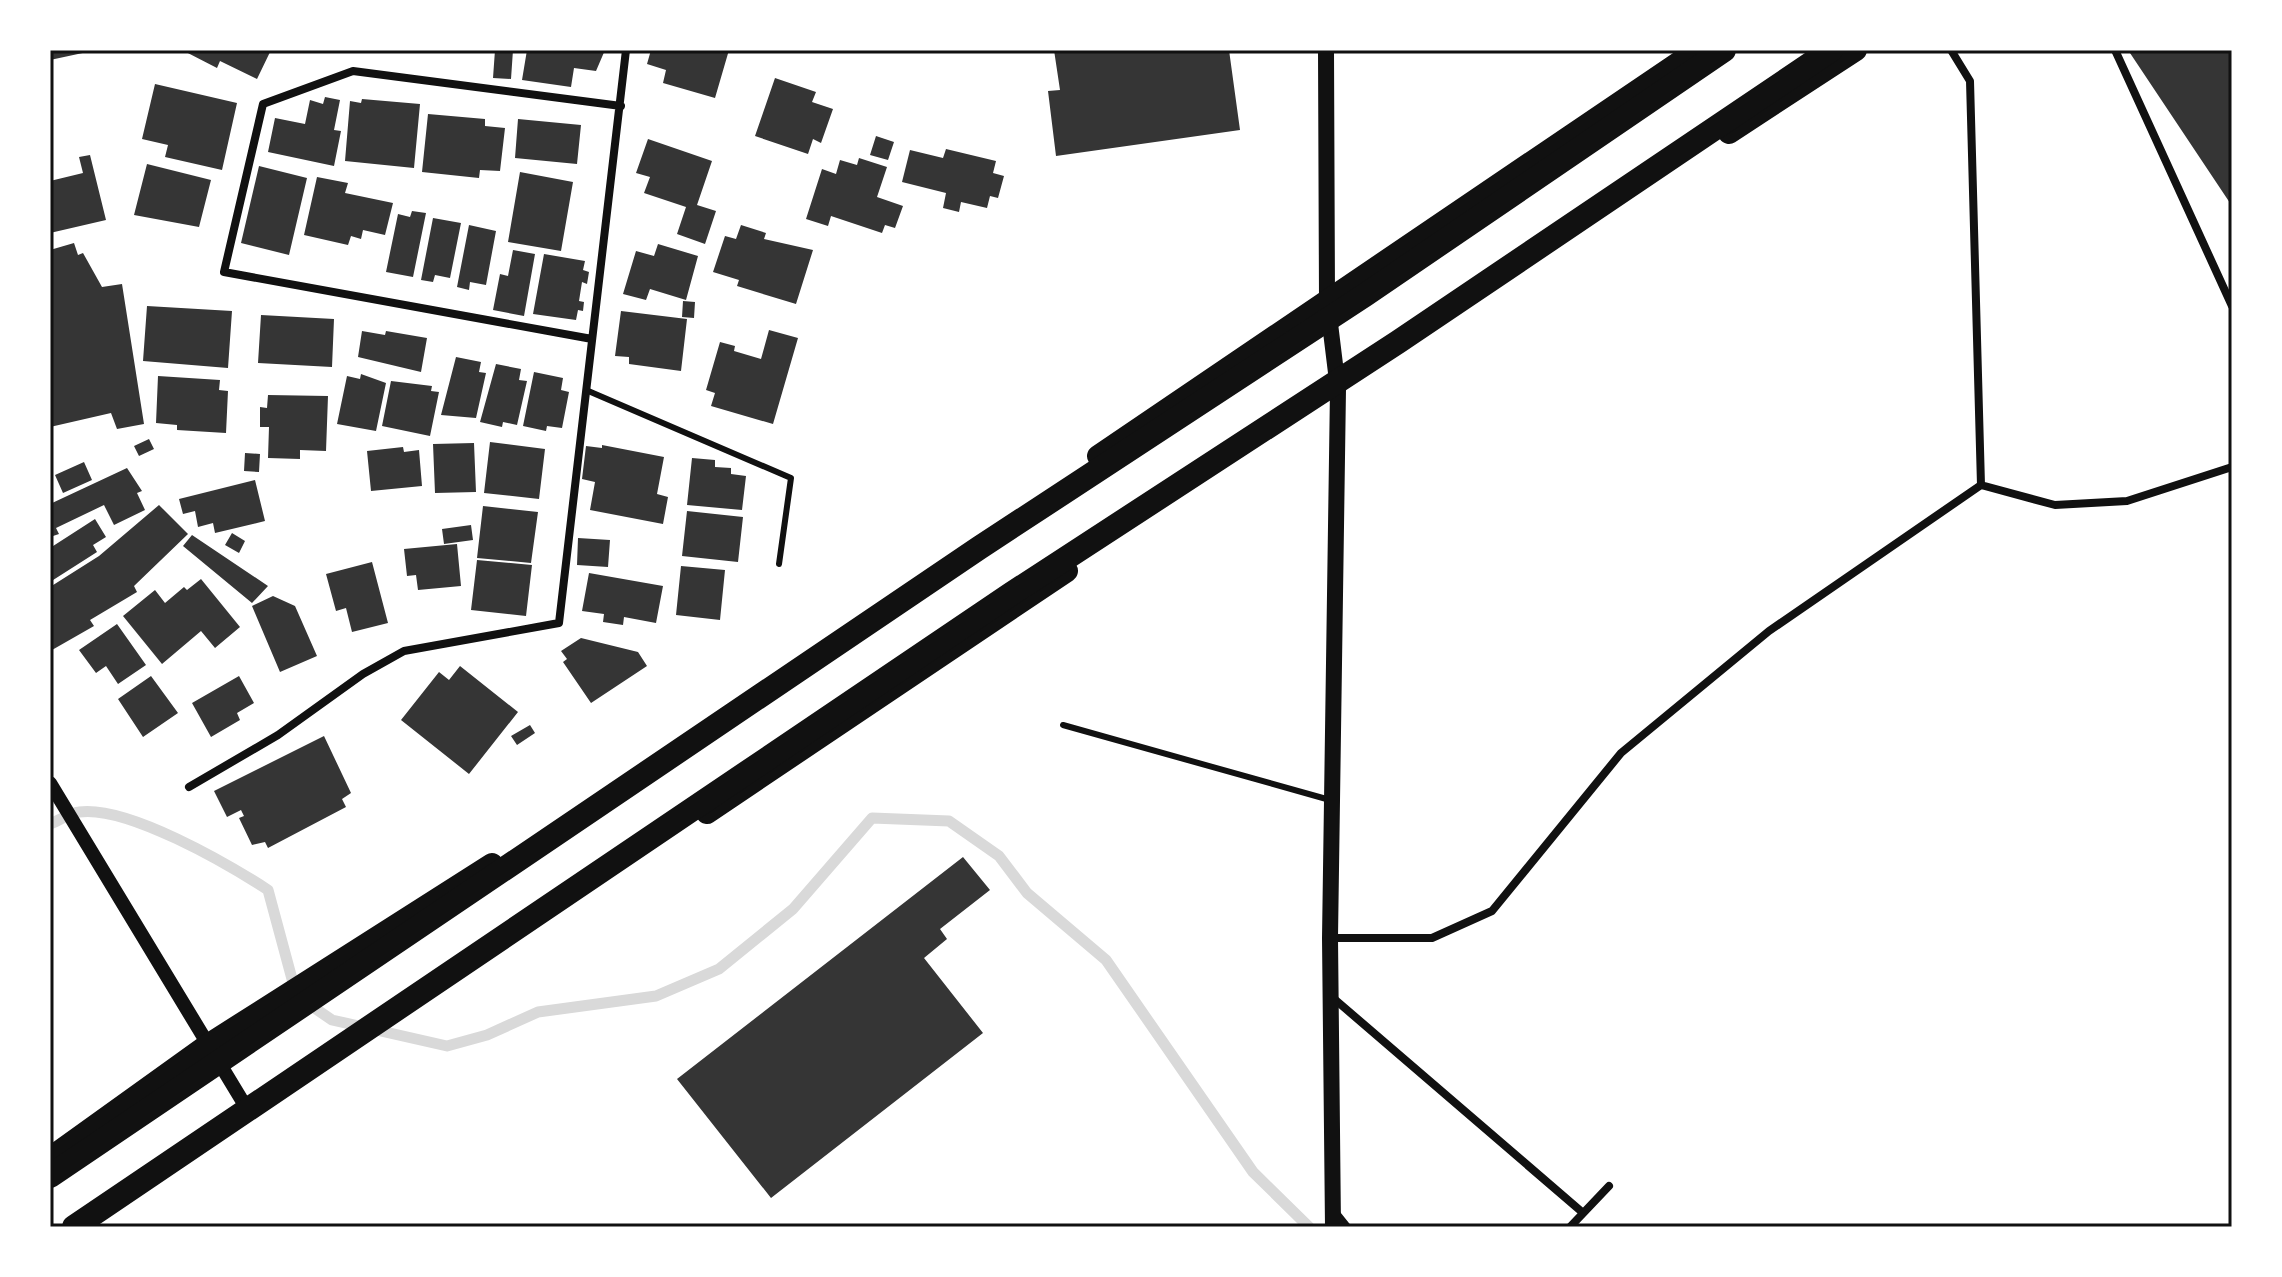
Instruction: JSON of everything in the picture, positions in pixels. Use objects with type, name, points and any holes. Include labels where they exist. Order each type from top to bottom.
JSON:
[{"type":"highway","points":[[50,1158],[206,1046],[699,731],[1327,299],[1697,50]]},
{"type":"highway","points":[[50,1176],[979,548],[1365,295],[1724,50]]},
{"type":"highway","points":[[74,1227],[908,663],[1398,342],[1831,50]]},
{"type":"highway","points":[[81,1227],[249,1112],[748,786],[1338,389],[1856,50]]},
{"type":"main road","points":[[1326,50],[1327,299],[1338,389],[1330,938],[1333,1218]]},
{"type":"street","points":[[189,787],[278,735],[363,674],[404,651],[559,623],[626,50]]},
{"type":"street","points":[[1951,50],[1970,81],[1981,485]]},
{"type":"street","points":[[2115,50],[2232,306]]},
{"type":"street","points":[[592,339],[224,272],[263,104],[353,71],[621,106]]},
{"type":"street","points":[[1330,938],[1432,938],[1492,911],[1621,753],[1769,631],[1981,485],[2055,505],[2127,501],[2232,467]]},
{"type":"street","points":[[50,783],[206,1046],[249,1112]]},
{"type":"street","points":[[1332,996],[1582,1212]]},
{"type":"street","points":[[1570,1227],[1609,1186]]},
{"type":"street","points":[[1333,1218],[1347,1227]]},
{"type":"lane","points":[[586,390],[791,478],[779,564]]},
{"type":"lane","points":[[1063,725],[1332,801]]},
{"type":"building","points":[[50,50],[92,50],[92,51],[50,60]]},
{"type":"building","points":[[182,50],[271,50],[257,79],[220,61],[217,68]]},
{"type":"building","points":[[495,50],[513,50],[511,79],[493,78]]},
{"type":"building","points":[[527,50],[605,50],[596,71],[574,68],[571,87],[522,80]]},
{"type":"building","points":[[651,50],[729,50],[715,98],[663,83],[666,70],[647,64]]},
{"type":"building","points":[[1054,50],[1229,50],[1240,130],[1056,156],[1048,91],[1060,90]]},
{"type":"building","points":[[2128,50],[2232,50],[2232,206]]},
{"type":"building","points":[[775,78],[816,92],[812,102],[833,109],[821,143],[813,139],[808,154],[755,136]]},
{"type":"building","points":[[155,84],[237,103],[222,170],[165,157],[168,145],[142,139]]},
{"type":"building","points":[[325,97],[340,100],[334,130],[341,131],[334,166],[268,152],[275,118],[305,124],[310,100],[323,104]]},
{"type":"building","points":[[362,99],[420,104],[414,168],[345,161],[350,101],[361,103]]},
{"type":"building","points":[[428,114],[485,119],[485,126],[505,128],[500,171],[480,170],[479,178],[422,172]]},
{"type":"building","points":[[518,119],[581,125],[577,164],[515,158]]},
{"type":"building","points":[[876,136],[894,142],[888,160],[870,155]]},
{"type":"building","points":[[648,139],[712,161],[697,205],[716,211],[705,244],[677,234],[686,207],[644,193],[650,177],[636,173]]},
{"type":"building","points":[[946,149],[996,161],[993,173],[1004,176],[998,198],[990,196],[987,208],[961,202],[959,212],[943,208],[946,193],[902,182],[910,150],[943,158]]},
{"type":"building","points":[[90,155],[106,220],[50,233],[50,181],[83,173],[79,157]]},
{"type":"building","points":[[859,158],[887,167],[877,197],[903,206],[895,228],[885,225],[882,233],[831,216],[828,226],[806,219],[822,169],[836,174],[840,160],[857,165]]},
{"type":"building","points":[[147,164],[211,180],[199,227],[134,215]]},
{"type":"building","points":[[259,166],[307,178],[289,255],[241,243]]},
{"type":"building","points":[[520,172],[573,182],[561,251],[508,242]]},
{"type":"building","points":[[317,177],[348,183],[345,193],[393,203],[385,235],[363,230],[361,239],[351,236],[348,245],[304,235]]},
{"type":"building","points":[[412,211],[426,213],[413,277],[386,272],[398,214],[410,217]]},
{"type":"building","points":[[433,218],[461,223],[450,278],[435,275],[433,282],[421,280]]},
{"type":"building","points":[[469,225],[496,231],[486,285],[470,282],[469,290],[457,287]]},
{"type":"building","points":[[741,225],[766,233],[764,239],[813,250],[796,304],[737,286],[739,280],[713,272],[725,236],[736,239]]},
{"type":"building","points":[[74,243],[78,255],[83,253],[102,287],[122,284],[144,424],[117,429],[111,413],[50,427],[50,250]]},
{"type":"building","points":[[658,244],[698,256],[686,300],[650,289],[646,300],[623,294],[636,251],[654,256]]},
{"type":"building","points":[[513,250],[535,254],[524,316],[493,310],[500,274],[508,276]]},
{"type":"building","points":[[544,254],[585,261],[583,270],[589,272],[587,284],[582,282],[579,301],[584,302],[583,311],[578,310],[576,320],[533,314]]},
{"type":"building","points":[[683,301],[695,302],[694,318],[682,317]]},
{"type":"building","points":[[147,306],[232,311],[228,368],[143,361]]},
{"type":"building","points":[[621,311],[687,319],[681,371],[629,364],[629,357],[615,356]]},
{"type":"building","points":[[261,315],[334,319],[332,367],[258,363]]},
{"type":"building","points":[[769,330],[798,338],[773,424],[711,406],[715,393],[706,390],[720,342],[735,346],[734,351],[761,359]]},
{"type":"building","points":[[362,331],[385,335],[386,331],[427,338],[421,372],[358,357]]},
{"type":"building","points":[[456,357],[481,362],[479,372],[486,373],[476,418],[441,415]]},
{"type":"building","points":[[496,364],[521,369],[519,380],[527,381],[517,425],[503,422],[502,427],[480,422]]},
{"type":"building","points":[[534,372],[563,378],[561,390],[569,392],[562,428],[547,426],[546,431],[523,426]]},
{"type":"building","points":[[361,374],[386,383],[376,431],[337,424],[347,376],[360,379]]},
{"type":"building","points":[[158,376],[220,380],[219,390],[228,391],[226,433],[177,430],[177,425],[156,423]]},
{"type":"building","points":[[391,381],[432,386],[431,391],[439,392],[430,436],[382,426]]},
{"type":"building","points":[[268,395],[328,396],[326,451],[300,450],[300,459],[268,458],[269,427],[260,427],[260,407],[267,408]]},
{"type":"building","points":[[149,439],[154,449],[139,456],[134,446]]},
{"type":"building","points":[[490,442],[545,449],[539,499],[484,493]]},
{"type":"building","points":[[474,443],[476,492],[435,493],[433,444]]},
{"type":"building","points":[[602,445],[664,457],[657,494],[668,497],[663,524],[590,510],[595,482],[582,479],[586,446],[602,448]]},
{"type":"building","points":[[403,447],[404,452],[419,450],[422,486],[371,491],[367,451]]},
{"type":"building","points":[[245,453],[260,454],[259,472],[244,471]]},
{"type":"building","points":[[692,458],[715,460],[715,467],[731,468],[731,474],[746,476],[742,510],[687,505]]},
{"type":"building","points":[[84,462],[92,480],[63,493],[55,475]]},
{"type":"building","points":[[127,468],[142,491],[137,493],[145,510],[114,525],[104,505],[56,528],[59,534],[50,537],[50,504]]},
{"type":"building","points":[[255,480],[265,521],[215,533],[213,523],[198,527],[195,511],[183,514],[179,499]]},
{"type":"building","points":[[159,505],[188,534],[134,586],[137,592],[90,620],[94,626],[52,650],[50,587],[99,556]]},
{"type":"building","points":[[483,506],[538,512],[531,563],[477,558]]},
{"type":"building","points":[[687,511],[743,517],[738,562],[682,556]]},
{"type":"building","points":[[95,519],[106,537],[93,545],[97,552],[50,582],[50,548]]},
{"type":"building","points":[[471,525],[473,540],[444,544],[442,529]]},
{"type":"building","points":[[232,533],[245,541],[239,553],[225,545]]},
{"type":"building","points":[[192,535],[268,586],[252,603],[183,546]]},
{"type":"building","points":[[578,538],[610,540],[608,567],[577,565]]},
{"type":"building","points":[[457,544],[461,586],[418,590],[416,575],[407,576],[404,549]]},
{"type":"building","points":[[477,560],[532,565],[526,616],[471,610]]},
{"type":"building","points":[[372,562],[388,623],[352,632],[346,608],[336,611],[326,574]]},
{"type":"building","points":[[681,566],[725,570],[720,620],[676,615]]},
{"type":"building","points":[[589,573],[663,586],[656,623],[624,617],[623,625],[603,622],[604,614],[582,611]]},
{"type":"building","points":[[201,579],[240,627],[215,648],[201,631],[162,664],[123,616],[155,590],[165,603],[184,587],[187,590]]},
{"type":"building","points":[[273,596],[295,606],[317,656],[280,672],[252,606]]},
{"type":"building","points":[[117,624],[146,665],[118,684],[106,666],[96,673],[79,650]]},
{"type":"building","points":[[581,638],[638,652],[647,666],[591,703],[563,662],[567,659],[561,651]]},
{"type":"building","points":[[460,666],[518,712],[469,774],[401,720],[439,672],[449,680]]},
{"type":"building","points":[[151,676],[178,713],[143,737],[118,699]]},
{"type":"building","points":[[239,676],[254,703],[237,713],[240,720],[211,737],[192,703]]},
{"type":"building","points":[[530,725],[535,733],[517,745],[511,736]]},
{"type":"building","points":[[324,736],[351,793],[342,799],[346,807],[268,848],[265,842],[252,845],[239,818],[244,816],[241,810],[227,817],[214,791]]},
{"type":"building","points":[[963,857],[990,890],[940,929],[947,939],[924,958],[983,1033],[771,1198],[677,1079]]},
{"type":"waterway","points":[[50,824],[79,812],[99,812],[149,827],[228,866],[268,890],[292,979],[316,1009],[332,1020],[447,1046],[487,1035],[538,1012],[656,996],[719,969],[793,909],[872,818],[949,821],[999,856],[1027,893],[1106,960],[1253,1172],[1309,1227]]}]
